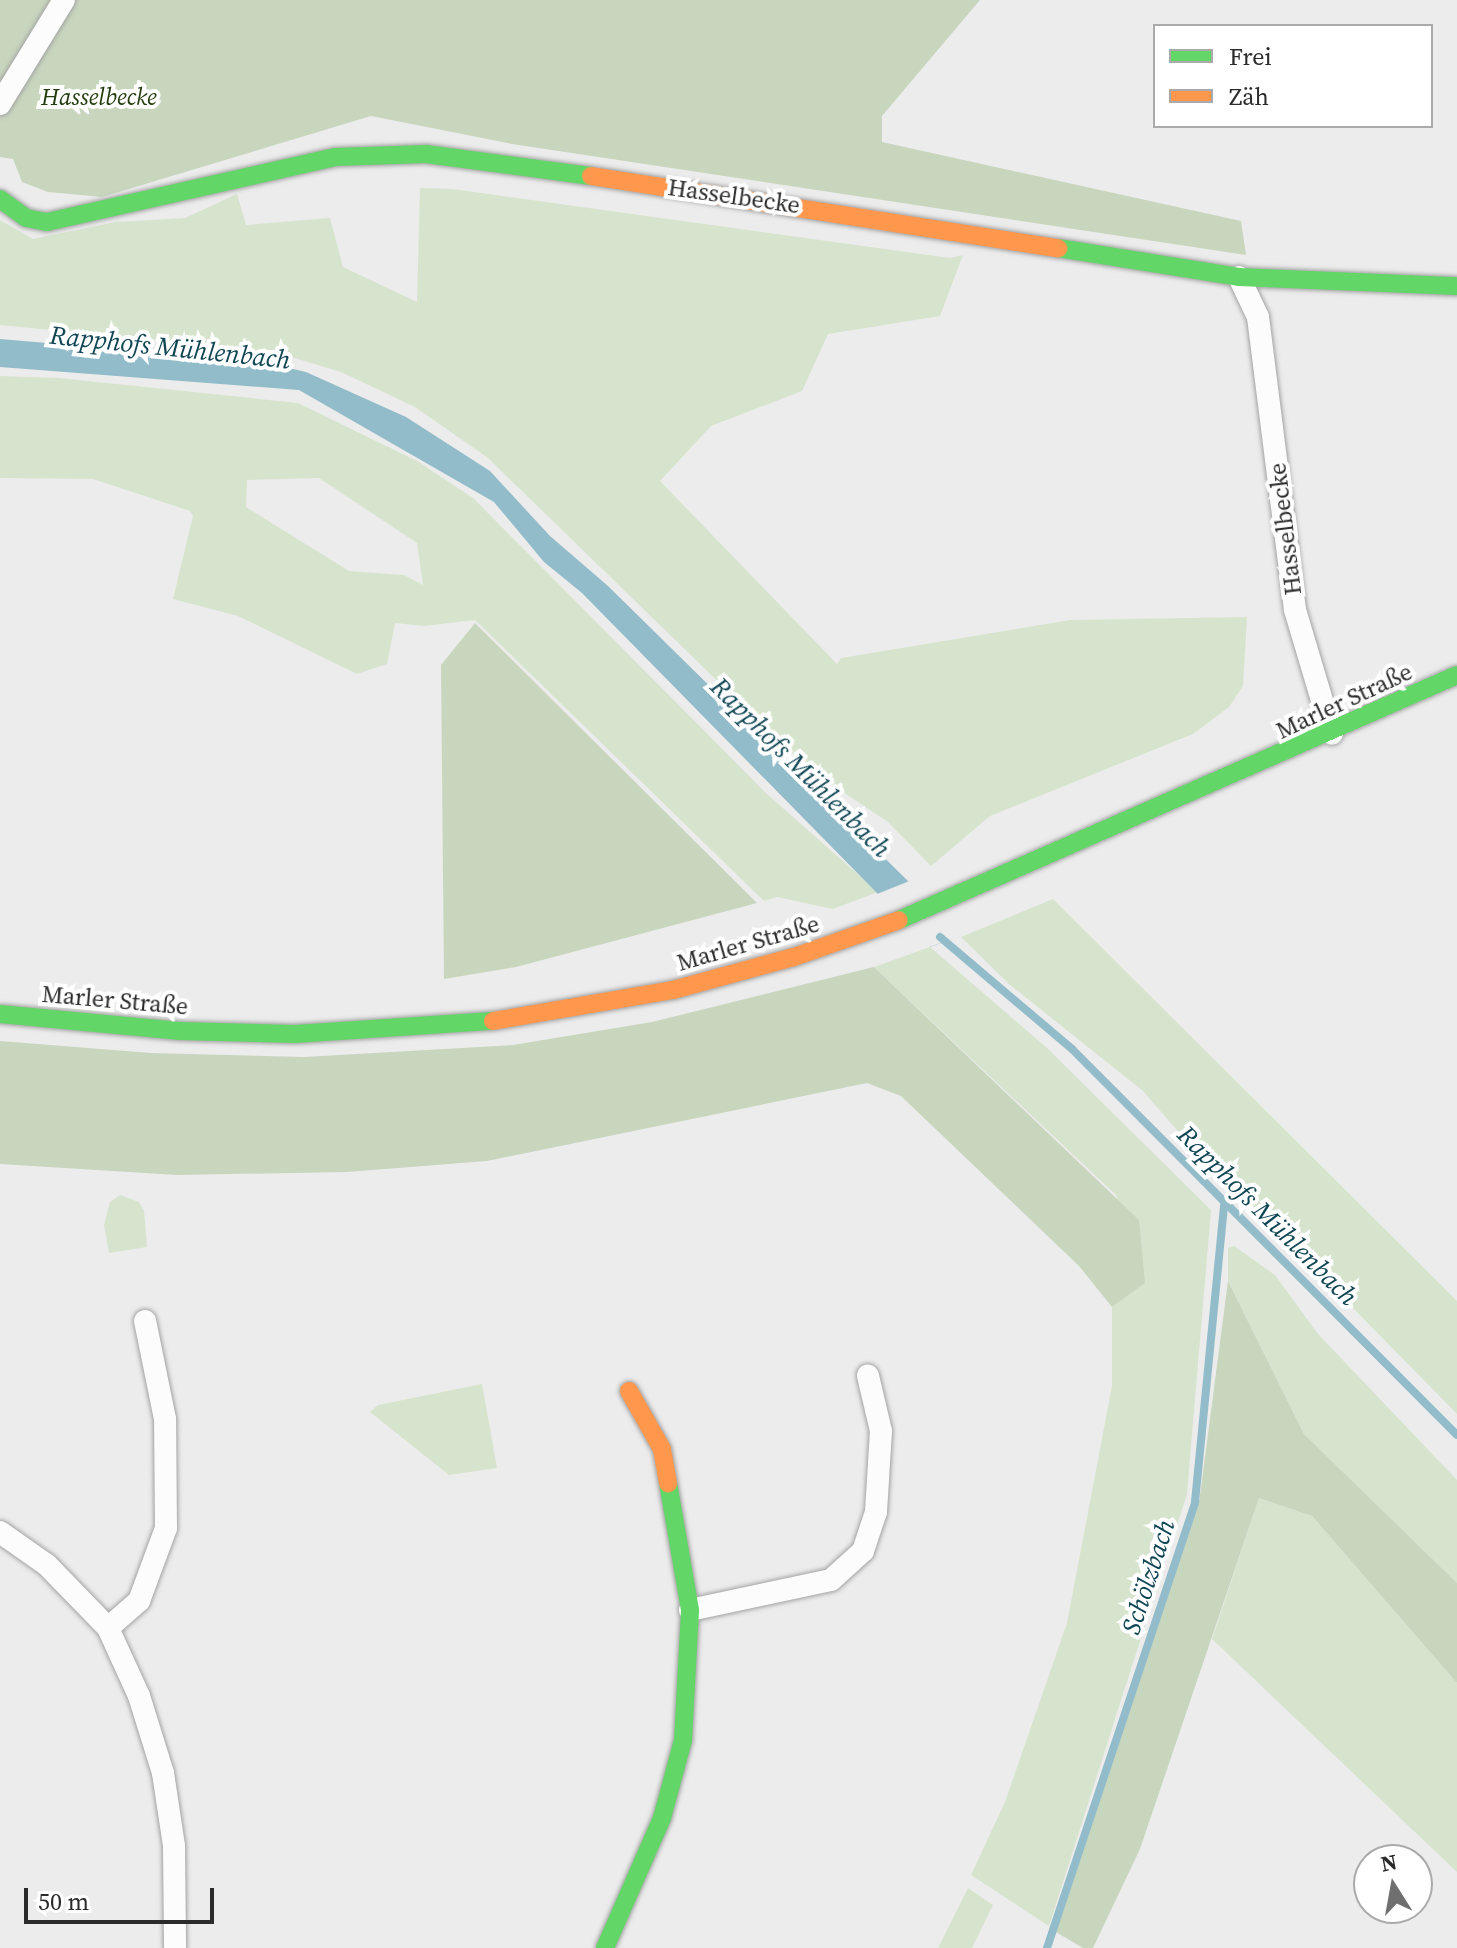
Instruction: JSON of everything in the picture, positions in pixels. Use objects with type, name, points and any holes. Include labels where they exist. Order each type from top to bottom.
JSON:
[{"type":"street","points":[[0,104],[47,10],[64,0]]},
{"type":"street","name":"Hasselbecke","points":[[0,199],[26,218],[47,222],[335,157],[426,154],[746,197],[1239,277],[1457,286]]},
{"type":"street","name":"Hasselbecke","points":[[1239,277],[1258,317],[1295,610],[1332,734]]},
{"type":"street","name":"Marler Straße","points":[[0,1014],[180,1031],[295,1034],[445,1027],[558,1013],[673,990],[832,945],[1044,860],[1332,734],[1457,675]]},
{"type":"street","points":[[108,1628],[139,1601],[166,1528],[165,1419],[145,1321]]},
{"type":"street","points":[[690,1610],[831,1580],[863,1551],[876,1512],[881,1431],[868,1376]]},
{"type":"street","points":[[605,1948],[648,1861],[673,1781],[683,1740],[690,1610],[662,1449],[629,1391]]},
{"type":"street","points":[[0,1532],[47,1565],[108,1628],[139,1696],[163,1773],[174,1846],[175,1948]]},
{"type":"green space","name":"Hasselbecke","points":[[0,0],[980,0],[882,116],[882,142],[1241,221],[1246,255],[512,144],[371,116],[102,197],[48,192],[22,182],[13,159],[0,157]]},
{"type":"green space","points":[[420,188],[453,189],[950,258],[963,255],[940,316],[828,334],[802,391],[711,426],[660,481],[837,664],[841,658],[1070,620],[1247,617],[1243,686],[1229,707],[1193,734],[990,816],[931,866],[888,822],[807,768],[488,458],[415,407],[341,372],[275,352],[0,325],[0,220],[33,239],[116,222],[185,218],[237,194],[246,225],[330,218],[343,267],[417,302]]},
{"type":"green space","points":[[0,376],[59,378],[298,403],[417,461],[473,498],[767,794],[878,892],[833,909],[777,897],[764,901],[475,620],[424,626],[395,623],[387,664],[357,674],[238,616],[173,599],[193,516],[190,511],[93,479],[0,478]],"holes":[[[319,478],[417,543],[423,585],[404,575],[349,571],[246,507],[247,480]]]},
{"type":"green space","points":[[475,623],[757,903],[516,967],[444,979],[441,665]]},
{"type":"green space","points":[[1053,899],[1457,1301],[1457,1414],[1250,1203],[1247,1184],[1208,1166],[1143,1091],[1009,984],[961,937]]},
{"type":"green space","points":[[930,947],[1047,1048],[1211,1210],[1187,1494],[1049,1926],[971,1875],[1005,1802],[1067,1623],[1112,1386],[1112,1307],[1145,1283],[1116,1195],[874,967]]},
{"type":"green space","points":[[874,967],[1139,1220],[1145,1283],[1112,1307],[1079,1266],[901,1096],[867,1083],[487,1161],[347,1172],[177,1175],[0,1164],[0,1041],[151,1053],[304,1057],[513,1045],[652,1022]]},
{"type":"green space","points":[[120,1195],[139,1202],[144,1211],[147,1247],[109,1253],[104,1225],[110,1202]]},
{"type":"green space","points":[[1234,1246],[1275,1275],[1318,1334],[1457,1480],[1457,1583],[1304,1434],[1228,1281],[1228,1248]]},
{"type":"green space","points":[[1228,1281],[1304,1434],[1457,1583],[1457,1683],[1312,1516],[1259,1498],[1140,1849],[1093,1948],[1083,1948],[1056,1932],[1199,1503]]},
{"type":"green space","points":[[482,1384],[497,1468],[449,1475],[370,1412],[378,1405]]},
{"type":"green space","points":[[1259,1498],[1312,1516],[1457,1683],[1457,1872],[1433,1849],[1433,1844],[1428,1844],[1212,1639]]},
{"type":"green space","points":[[968,1888],[993,1905],[972,1948],[938,1948]]},
{"type":"water","points":[[0,339],[259,361],[306,372],[406,417],[490,471],[550,536],[608,586],[908,881],[958,937],[930,947],[582,593],[544,562],[494,502],[299,390],[0,367]]},
{"type":"pier","points":[[912,880],[962,936],[926,948],[877,894]]},
{"type":"waterway","name":"Rapphofs Mühlenbach","points":[[940,937],[1072,1049],[1457,1435]]},
{"type":"waterway","name":"Schölzbach","points":[[1047,1948],[1195,1502],[1224,1204]]},
{"type":"traffic: fast","points":[[0,199],[26,218],[47,222],[335,157],[426,154],[591,176]]},
{"type":"traffic: fast","points":[[1058,248],[1239,277],[1457,286]]},
{"type":"traffic: fast","points":[[899,920],[1457,675]]},
{"type":"traffic: fast","points":[[0,1014],[180,1031],[295,1034],[493,1021]]},
{"type":"traffic: fast","points":[[605,1948],[662,1818],[683,1740],[690,1610],[668,1483]]},
{"type":"traffic: slow","points":[[591,176],[1058,248]]},
{"type":"traffic: slow","points":[[493,1021],[673,990],[794,957],[899,920]]},
{"type":"traffic: slow","points":[[629,1391],[662,1449],[668,1483]]}]
